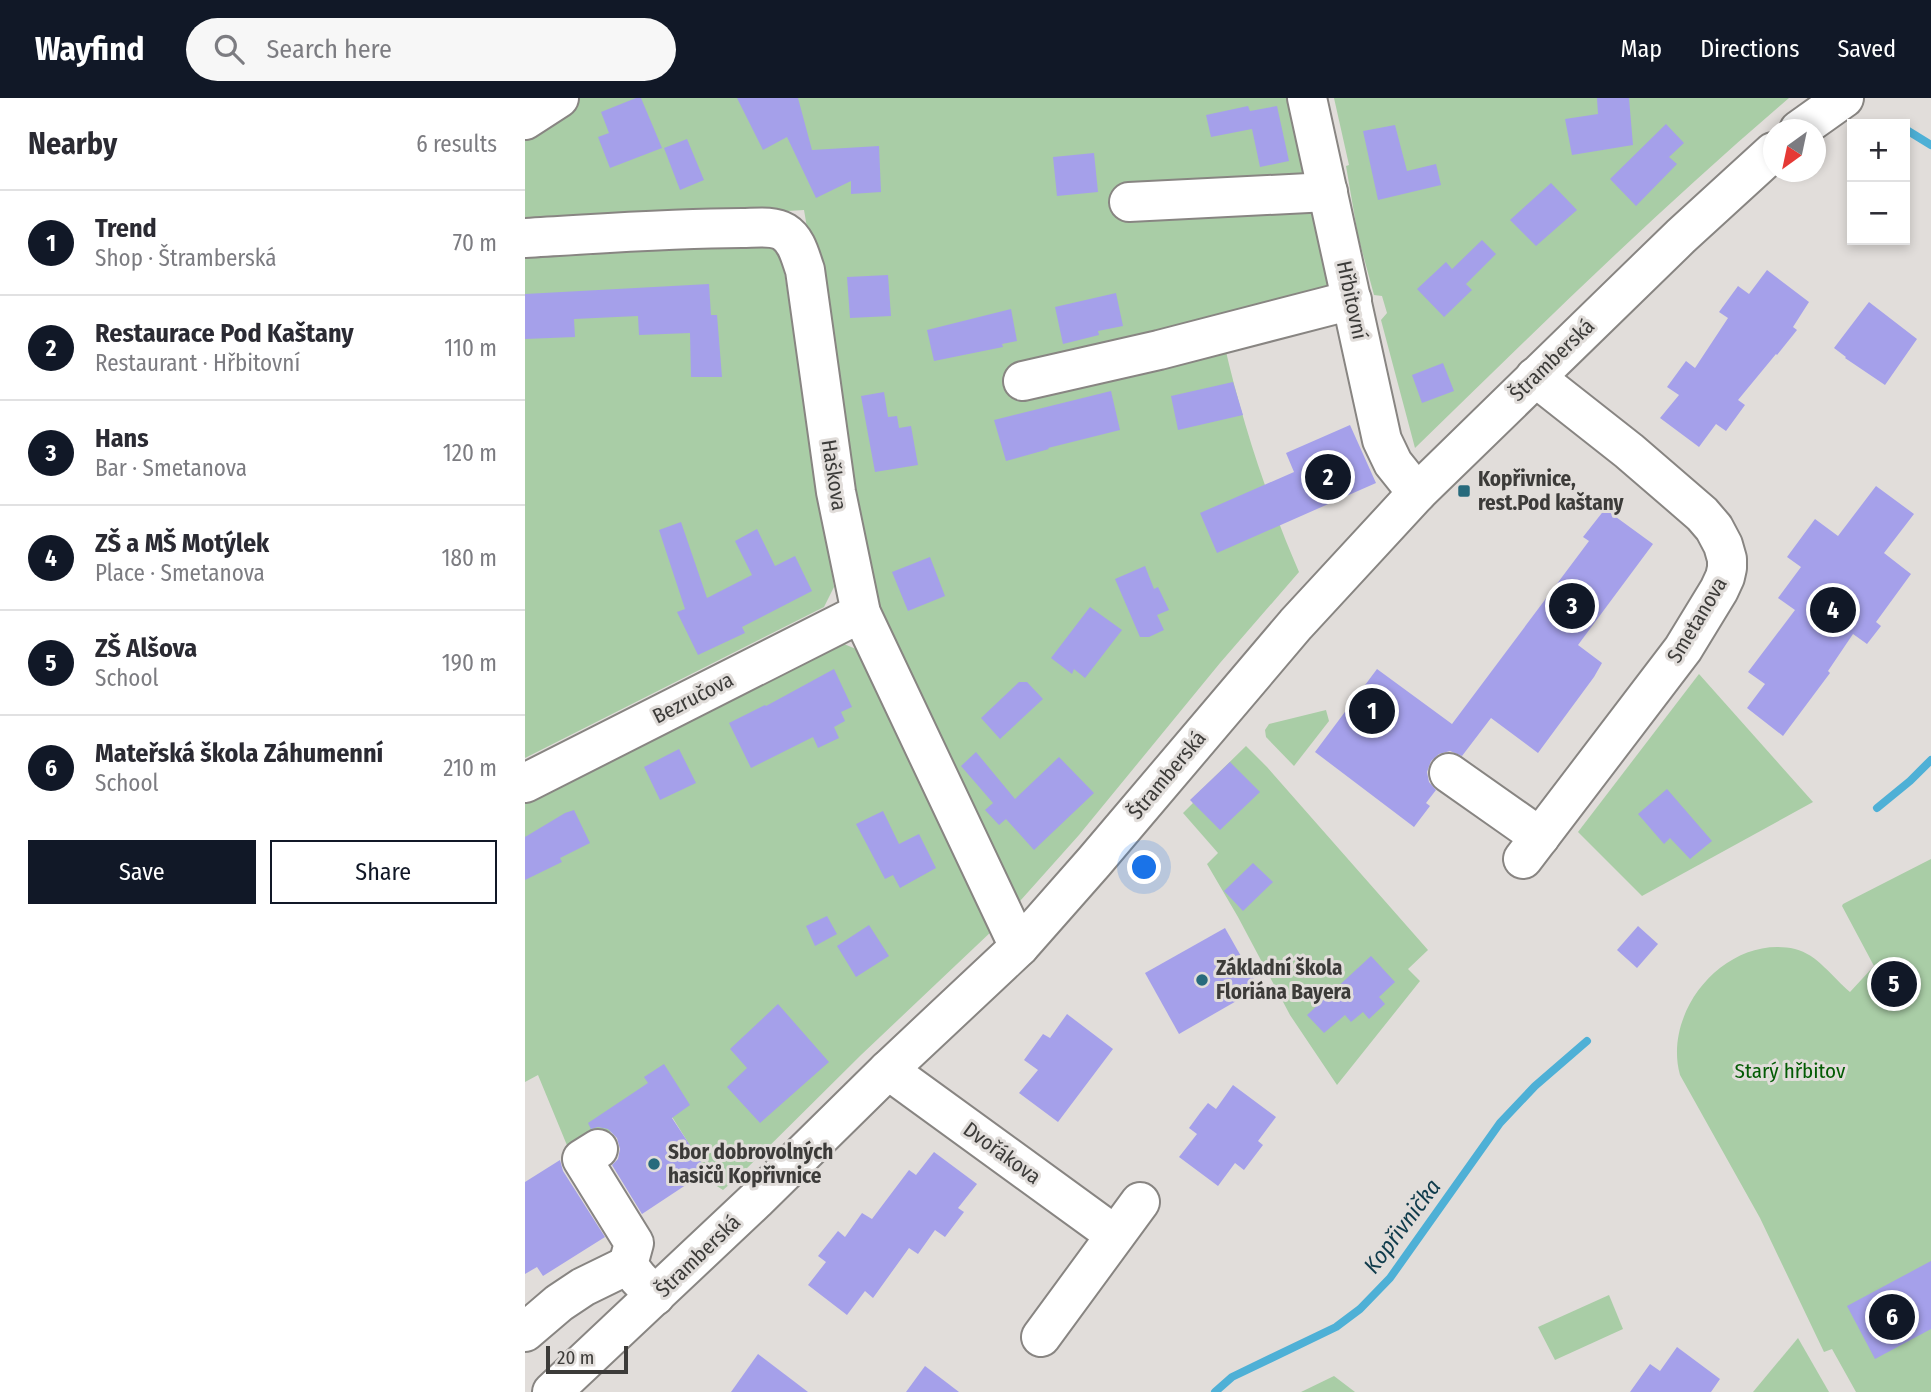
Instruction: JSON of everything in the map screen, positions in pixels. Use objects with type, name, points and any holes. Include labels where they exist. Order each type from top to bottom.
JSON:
[{"type":"street","points":[[525,120],[558,98]]},
{"type":"street","name":"Hřbitovní","points":[[1307,98],[1381,440],[1394,463],[1417,493]]},
{"type":"street","points":[[1815,119],[1844,98]]},
{"type":"street","name":"Štramberská","points":[[552,1392],[1019,947],[1296,624],[1417,493],[1701,217],[1763,161]]},
{"type":"street","points":[[1129,202],[1328,192]]},
{"type":"street","name":"Haškova","points":[[525,238],[729,228],[783,231],[792,240],[799,251],[804,270],[836,492],[862,613],[1019,947]]},
{"type":"street","points":[[1023,381],[1159,350],[1352,300]]},
{"type":"street","name":"Smetanova","points":[[1449,773],[1532,848],[1683,649],[1725,577],[1727,559],[1709,521],[1629,451],[1535,377]]},
{"type":"street","points":[[1350,417],[1356,425],[1381,440]]},
{"type":"street","name":"Bezručova","points":[[525,783],[862,613]]},
{"type":"street","name":"Dvořákova","points":[[888,1070],[1115,1235]]},
{"type":"street","points":[[525,1332],[583,1287],[628,1265],[634,1244],[582,1159],[598,1149]]},
{"type":"street","points":[[1041,1336],[1140,1202]]},
{"type":"street","points":[[628,1265],[655,1296]]},
{"type":"green space","points":[[579,98],[1294,98],[1336,285],[1329,293],[1008,366],[1014,392],[1224,343],[1256,459],[1299,572],[1220,663],[1079,835],[1011,911],[908,675],[869,577],[804,210],[525,226],[525,134]]},
{"type":"green space","points":[[1334,98],[1789,98],[1646,226],[1415,448],[1381,320],[1387,313],[1382,296],[1374,295],[1358,236],[1346,166],[1349,165]]},
{"type":"green space","points":[[760,240],[781,252],[834,587],[824,607],[525,758],[525,254]]},
{"type":"green space","points":[[844,644],[856,649],[863,657],[994,929],[723,1190],[709,1181],[704,1173],[706,1171],[669,1112],[657,1100],[571,1155],[538,1075],[525,1082],[525,803]]},
{"type":"green space","points":[[1699,674],[1813,802],[1642,896],[1578,832]]},
{"type":"green space","points":[[1326,710],[1329,721],[1294,766],[1266,737],[1265,730],[1269,724]]},
{"type":"green space","points":[[1246,746],[1428,950],[1408,969],[1420,981],[1337,1085],[1290,1015],[1207,864],[1218,853],[1183,813],[1193,803],[1191,800]]},
{"type":"green space","name":"Starý hřbitov","points":[[1931,859],[1931,1392],[1856,1392],[1832,1349],[1824,1352],[1760,1218],[1680,1075],[1677,1050],[1681,1026],[1691,1003],[1705,982],[1724,965],[1746,953],[1770,947],[1803,952],[1818,961],[1850,992],[1874,966],[1843,904]]},
{"type":"green space","points":[[1609,1295],[1623,1329],[1555,1360],[1538,1327]]},
{"type":"green space","points":[[1798,1338],[1829,1392],[1753,1392]]},
{"type":"green space","points":[[1334,1376],[1355,1392],[1301,1392]]},
{"type":"building","points":[[641,98],[662,148],[610,168],[598,137],[609,133],[601,112]]},
{"type":"building","points":[[737,98],[798,98],[812,150],[879,146],[881,192],[851,194],[851,181],[816,198],[787,137],[763,150]]},
{"type":"building","points":[[1597,98],[1629,98],[1633,145],[1572,155],[1565,119],[1598,114]]},
{"type":"building","points":[[1248,106],[1250,111],[1277,106],[1289,161],[1260,167],[1252,129],[1211,137],[1206,115]]},
{"type":"building","points":[[1666,124],[1684,143],[1669,157],[1677,164],[1636,206],[1610,179]]},
{"type":"building","points":[[1395,125],[1407,171],[1436,164],[1441,185],[1378,200],[1363,131]]},
{"type":"building","points":[[687,139],[704,180],[680,190],[664,148]]},
{"type":"building","points":[[1094,153],[1098,192],[1057,196],[1053,157]]},
{"type":"building","points":[[1551,183],[1577,210],[1536,246],[1510,220]]},
{"type":"building","points":[[1482,240],[1496,254],[1466,284],[1472,290],[1444,317],[1417,289],[1446,262],[1452,269]]},
{"type":"building","points":[[1767,270],[1809,302],[1793,327],[1797,330],[1738,400],[1745,405],[1726,431],[1716,424],[1699,447],[1660,418],[1679,395],[1667,387],[1686,361],[1695,368],[1728,318],[1719,312],[1738,286],[1749,294]]},
{"type":"building","points":[[888,275],[891,316],[850,318],[847,277]]},
{"type":"building","points":[[709,284],[711,315],[717,315],[722,377],[691,377],[690,333],[639,335],[638,316],[574,319],[575,337],[525,339],[525,294]]},
{"type":"building","points":[[1116,293],[1123,326],[1098,331],[1099,335],[1063,344],[1055,307]]},
{"type":"building","points":[[1869,302],[1917,339],[1885,385],[1834,348]]},
{"type":"building","points":[[1011,309],[1017,341],[1002,344],[1003,347],[934,361],[927,330]]},
{"type":"building","points":[[1443,363],[1454,391],[1422,403],[1412,375]]},
{"type":"building","points":[[1233,382],[1243,415],[1178,430],[1171,396]]},
{"type":"building","points":[[1111,391],[1120,430],[1006,461],[994,420]]},
{"type":"building","points":[[884,392],[888,417],[897,416],[899,428],[911,426],[918,465],[875,472],[861,396]]},
{"type":"building","points":[[1350,425],[1376,483],[1217,553],[1200,513],[1294,472],[1286,453]]},
{"type":"building","points":[[1876,486],[1914,514],[1884,553],[1911,574],[1876,622],[1881,626],[1867,644],[1853,634],[1828,671],[1830,673],[1783,736],[1747,708],[1765,684],[1748,672],[1795,610],[1778,598],[1801,567],[1787,557],[1815,519],[1838,536]]},
{"type":"building","points":[[1605,509],[1653,544],[1578,645],[1602,663],[1538,753],[1491,718],[1462,756],[1450,751],[1439,754],[1431,761],[1427,772],[1429,782],[1436,790],[1426,803],[1430,806],[1414,827],[1315,752],[1377,669],[1452,724],[1589,541],[1583,537]]},
{"type":"building","points":[[681,522],[707,598],[752,575],[735,541],[757,529],[775,566],[795,556],[812,591],[742,627],[745,633],[698,655],[677,612],[685,609],[659,530]]},
{"type":"building","points":[[930,557],[945,596],[908,611],[892,572]]},
{"type":"building","points":[[1145,566],[1154,589],[1158,587],[1169,610],[1157,615],[1164,630],[1149,637],[1140,637],[1115,579]]},
{"type":"building","points":[[1090,607],[1122,630],[1085,678],[1074,669],[1072,674],[1051,658]]},
{"type":"building","points":[[834,669],[852,707],[841,712],[845,721],[834,727],[839,738],[818,748],[813,737],[751,768],[729,723]]},
{"type":"building","points":[[1019,682],[1027,682],[1043,699],[1000,739],[981,718]]},
{"type":"building","points":[[679,749],[696,783],[660,800],[644,767]]},
{"type":"building","points":[[976,752],[1015,799],[1059,757],[1094,793],[1034,850],[1006,819],[999,825],[985,810],[993,803],[961,766]]},
{"type":"building","points":[[1230,762],[1260,792],[1220,830],[1190,800]]},
{"type":"building","points":[[1667,789],[1712,841],[1690,859],[1670,838],[1664,844],[1638,814]]},
{"type":"building","points":[[574,810],[590,843],[560,858],[562,862],[525,880],[525,837]]},
{"type":"building","points":[[883,811],[899,844],[919,834],[936,868],[900,888],[893,875],[885,879],[856,824]]},
{"type":"building","points":[[1253,863],[1273,882],[1243,911],[1224,891]]},
{"type":"building","points":[[827,916],[837,934],[815,946],[806,926]]},
{"type":"building","points":[[869,925],[889,956],[856,977],[837,946]]},
{"type":"building","points":[[1638,926],[1658,944],[1637,968],[1617,950]]},
{"type":"building","name":"Základní škola Floriána Bayera","points":[[1225,928],[1259,988],[1179,1034],[1145,973]]},
{"type":"building","points":[[1371,956],[1395,982],[1379,997],[1385,1004],[1369,1019],[1363,1012],[1351,1022],[1345,1015],[1324,1033],[1307,1015]]},
{"type":"building","points":[[778,1004],[829,1062],[760,1123],[727,1087],[747,1068],[730,1049]]},
{"type":"building","points":[[1067,1014],[1113,1049],[1058,1122],[1019,1093],[1038,1070],[1024,1060],[1043,1034],[1050,1038]]},
{"type":"building","name":"Sbor dobrovolných hasičů Kopřivnice","points":[[664,1064],[690,1105],[672,1118],[707,1171],[642,1214],[612,1165],[618,1159],[620,1149],[617,1138],[608,1129],[591,1129],[588,1123],[648,1083],[644,1077]]},
{"type":"building","points":[[1233,1085],[1276,1117],[1258,1141],[1263,1145],[1244,1170],[1235,1163],[1218,1186],[1179,1157],[1197,1134],[1189,1128],[1200,1113],[1208,1103],[1216,1109]]},
{"type":"building","points":[[934,1152],[977,1184],[958,1208],[964,1212],[945,1237],[935,1230],[918,1254],[909,1248],[873,1298],[865,1291],[847,1315],[808,1285],[826,1262],[818,1256],[838,1231],[845,1237],[862,1213],[872,1219],[909,1170],[916,1175]]},
{"type":"building","points":[[560,1160],[563,1171],[605,1237],[543,1276],[537,1267],[525,1274],[525,1182]]},
{"type":"building","points":[[1931,1261],[1931,1329],[1875,1359],[1847,1306]]},
{"type":"building","points":[[1677,1347],[1720,1379],[1711,1392],[1630,1392],[1650,1364],[1660,1371]]},
{"type":"building","points":[[758,1354],[808,1392],[731,1392]]},
{"type":"building","points":[[925,1366],[959,1392],[906,1392]]},
{"type":"waterway","name":"Kopřivnička","points":[[1910,132],[1931,145]]},
{"type":"waterway","name":"Kopřivnička","points":[[1877,808],[1931,760]]},
{"type":"waterway","name":"Kopřivnička","points":[[1215,1392],[1232,1377],[1336,1327],[1360,1309],[1390,1278],[1500,1123],[1535,1086],[1587,1041]]},
{"type":"place","name":"Restaurace Pod Kaštany","points":[[1328,477]]},
{"type":"place","name":"Kopřivnice, rest.Pod kaštany","points":[[1464,491]]},
{"type":"place","name":"Hans","points":[[1572,606]]},
{"type":"place","name":"ZŠ a MŠ Motýlek","points":[[1833,610]]},
{"type":"place","name":"Trend","points":[[1372,711]]},
{"type":"place","name":"Základní škola Floriána Bayera","points":[[1202,980]]},
{"type":"place","name":"ZŠ Alšova","points":[[1894,984]]},
{"type":"place","name":"Sbor dobrovolných hasičů Kopřivnice","points":[[654,1164]]},
{"type":"place","name":"Mateřská škola Záhumenní","points":[[1892,1317]]}]
